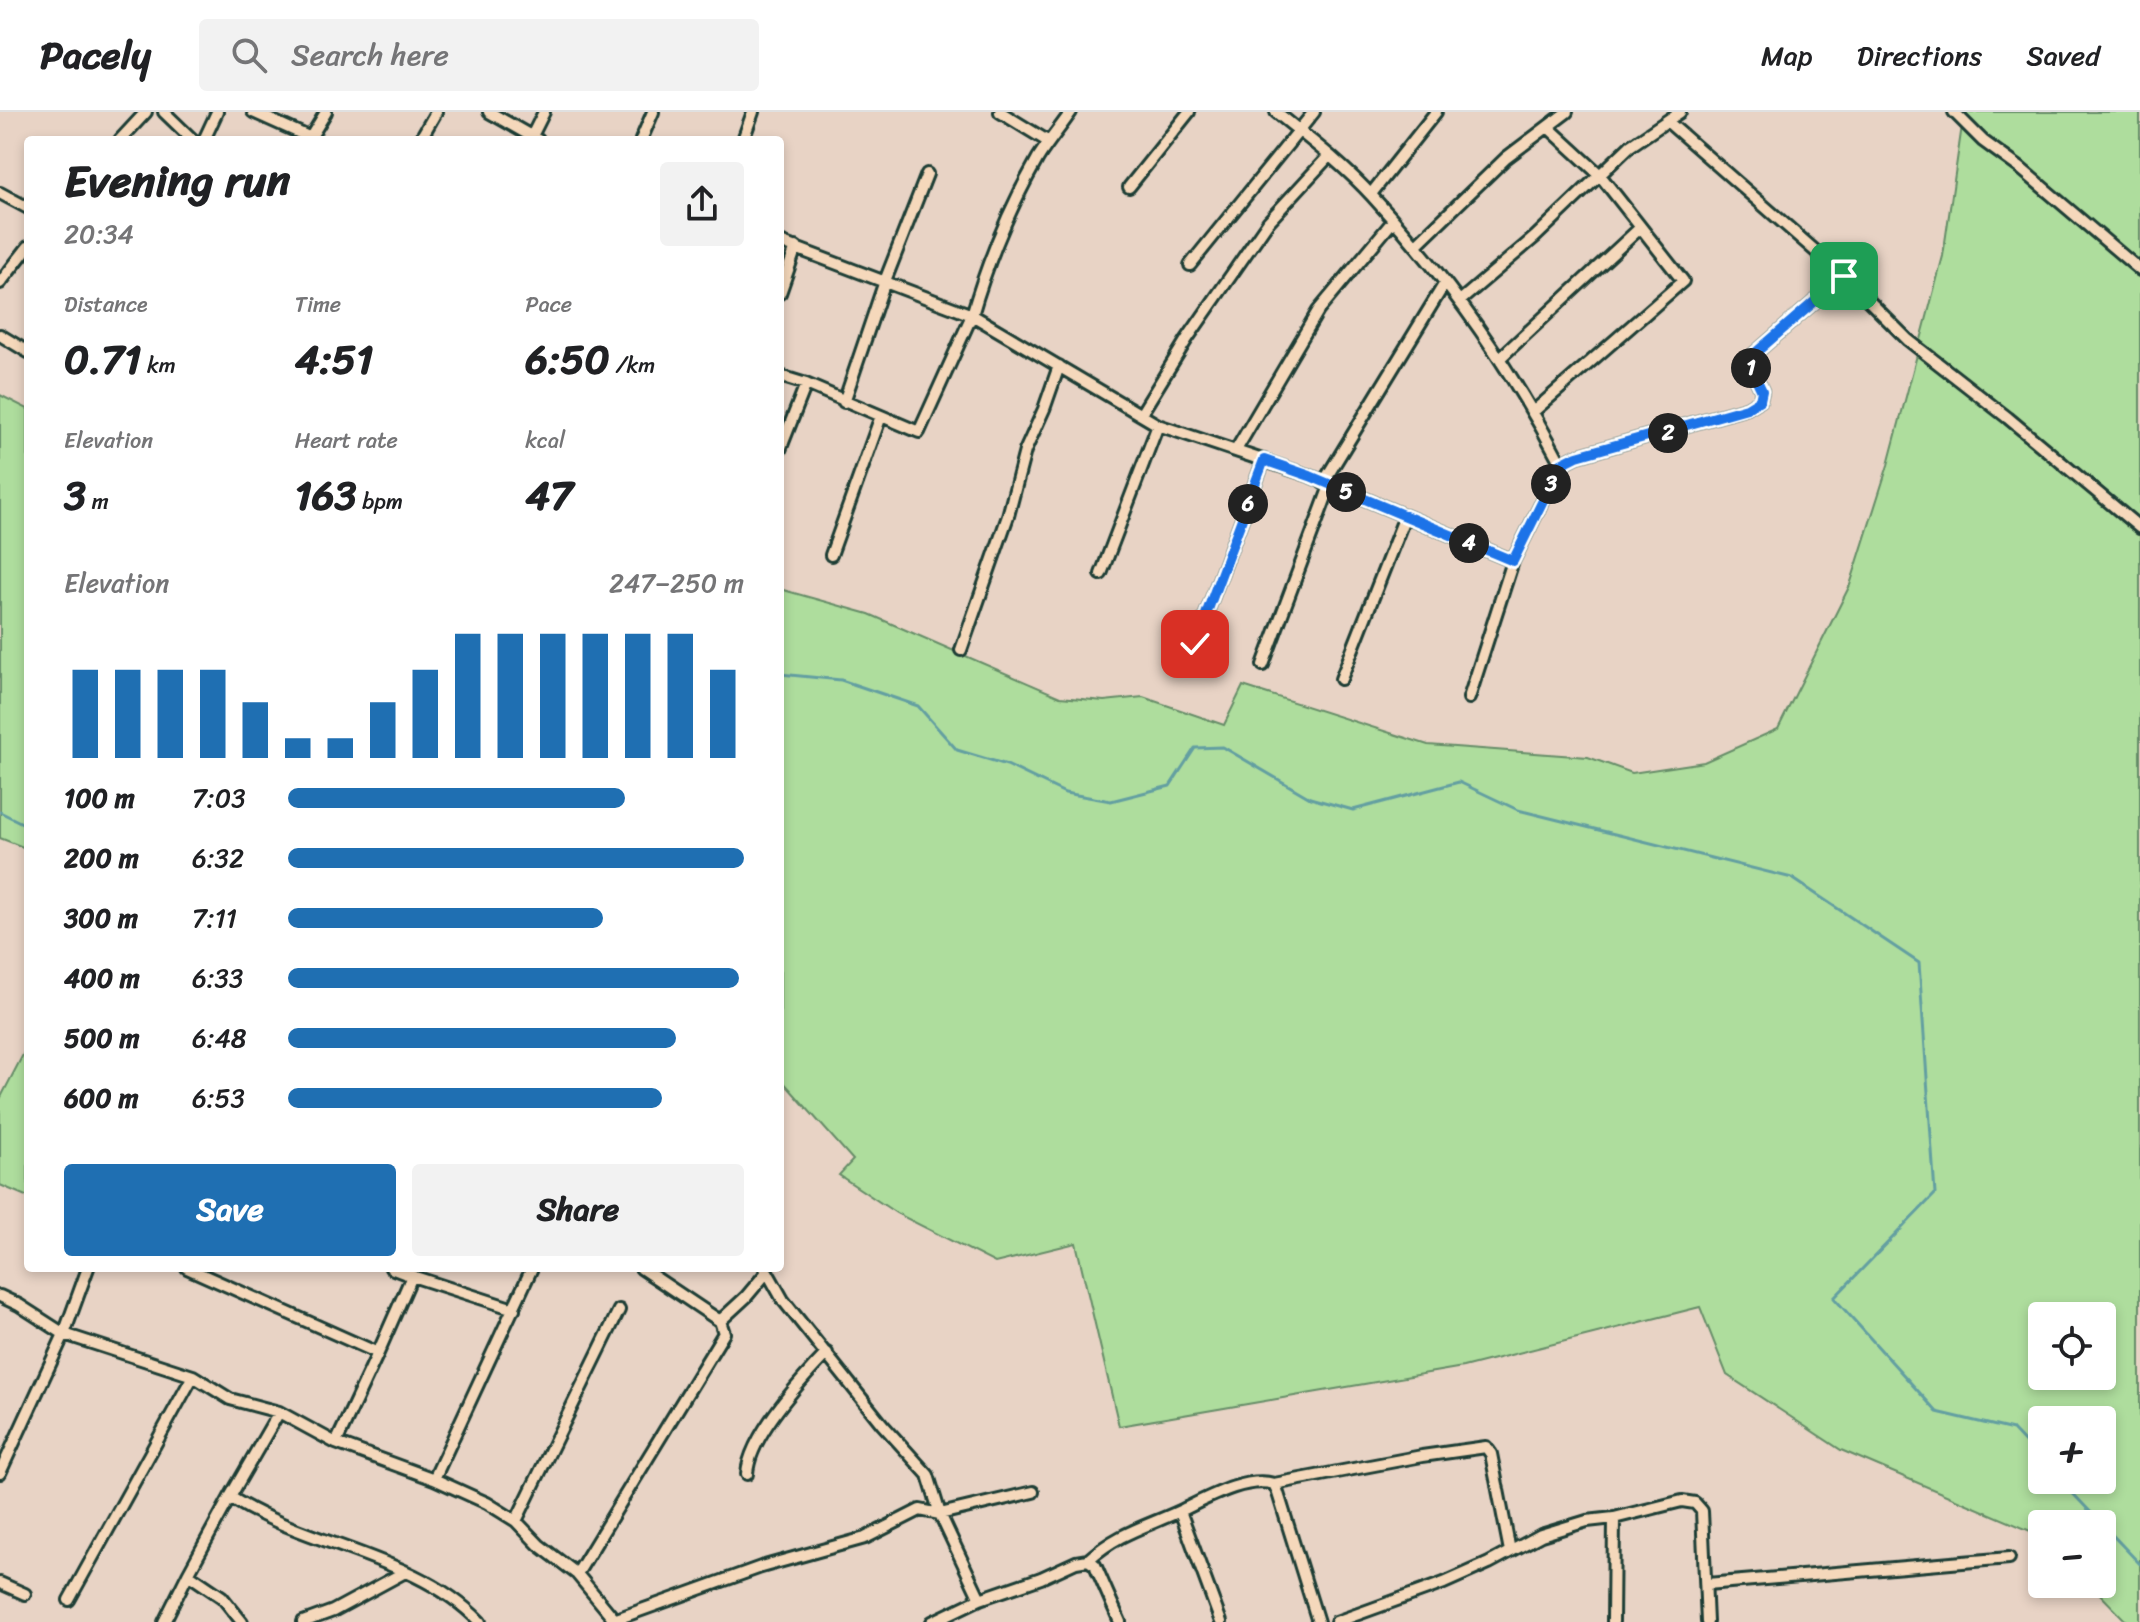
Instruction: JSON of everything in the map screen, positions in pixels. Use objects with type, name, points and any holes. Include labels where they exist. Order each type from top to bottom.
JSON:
[{"type":"street","points":[[124,136],[146,112]]},
{"type":"street","points":[[164,112],[189,136]]},
{"type":"street","points":[[206,136],[217,112]]},
{"type":"street","points":[[253,112],[304,136]]},
{"type":"street","points":[[312,136],[326,112]]},
{"type":"street","points":[[422,136],[436,112]]},
{"type":"street","points":[[489,112],[528,136]]},
{"type":"street","points":[[534,136],[544,112]]},
{"type":"street","points":[[643,136],[653,112]]},
{"type":"street","points":[[744,136],[753,112]]},
{"type":"street","points":[[1000,112],[1049,142]]},
{"type":"street","points":[[784,377],[919,432],[972,315],[983,277],[1018,195],[1071,112]]},
{"type":"street","points":[[1129,187],[1189,112]]},
{"type":"street","points":[[1276,112],[1371,194],[1461,300],[1534,411],[1561,464]]},
{"type":"street","points":[[1190,265],[1314,112]]},
{"type":"street","points":[[1371,194],[1436,112]]},
{"type":"street","points":[[1416,245],[1506,158],[1567,112]]},
{"type":"street","points":[[1461,300],[1535,237],[1630,146],[1680,112]]},
{"type":"street","points":[[1954,112],[1983,141],[2020,168],[2140,270]]},
{"type":"street","points":[[1668,122],[1844,276],[1908,340],[2020,427],[2140,528]]},
{"type":"street","points":[[1534,411],[1683,281],[1599,174],[1548,127]]},
{"type":"street","points":[[1141,414],[1187,339],[1268,222],[1328,157]]},
{"type":"street","points":[[844,402],[885,281],[927,174]]},
{"type":"street","points":[[0,193],[24,206]]},
{"type":"street","points":[[1236,450],[1318,311],[1393,221]]},
{"type":"street","points":[[1500,358],[1640,228]]},
{"type":"street","points":[[784,243],[972,315],[1158,425],[1327,484],[1513,561]]},
{"type":"street","points":[[784,282],[796,247]]},
{"type":"street","points":[[0,283],[24,252]]},
{"type":"street","points":[[1469,698],[1513,561],[1561,464],[1577,456],[1747,408],[1760,400],[1762,391],[1751,368],[1753,355],[1844,276]]},
{"type":"street","points":[[1263,665],[1327,484],[1445,283]]},
{"type":"street","points":[[0,335],[24,350]]},
{"type":"street","points":[[961,650],[1008,516],[1025,451],[1059,366]]},
{"type":"street","points":[[784,440],[806,384]]},
{"type":"street","points":[[831,555],[881,416]]},
{"type":"street","points":[[1101,574],[1158,425]]},
{"type":"street","points":[[1195,644],[1264,460]]},
{"type":"street","points":[[1341,679],[1405,516]]},
{"type":"street","points":[[0,1473],[64,1334],[87,1272]]},
{"type":"street","points":[[198,1272],[378,1353]]},
{"type":"street","points":[[402,1272],[514,1309]]},
{"type":"street","points":[[434,1479],[530,1272]]},
{"type":"street","points":[[577,1574],[724,1333],[720,1321],[647,1272]]},
{"type":"street","points":[[720,1321],[746,1297],[765,1272]]},
{"type":"street","points":[[767,1272],[783,1300],[882,1424],[928,1475],[940,1514],[980,1599]]},
{"type":"street","points":[[336,1443],[412,1276]]},
{"type":"street","points":[[0,1296],[64,1334],[193,1376],[230,1399],[279,1412],[336,1443],[434,1479],[487,1503],[516,1521],[539,1545],[577,1574],[612,1621],[761,1567],[865,1538],[920,1510],[940,1514],[1033,1492]]},
{"type":"street","points":[[516,1521],[619,1310]]},
{"type":"street","points":[[747,1474],[748,1460],[770,1424],[809,1371],[827,1353]]},
{"type":"street","points":[[69,1600],[193,1376]]},
{"type":"street","points":[[164,1622],[279,1412]]},
{"type":"street","points":[[932,1622],[980,1599],[1088,1560],[1133,1529],[1180,1511],[1205,1497],[1262,1480],[1274,1484],[1486,1447],[1491,1454],[1510,1551]]},
{"type":"street","points":[[1274,1484],[1318,1622]]},
{"type":"street","points":[[230,1497],[269,1519],[405,1572],[455,1600],[480,1622]]},
{"type":"street","points":[[1336,1622],[1444,1583],[1541,1535],[1587,1521],[1614,1518],[1682,1501],[1695,1503],[1702,1511],[1707,1622]]},
{"type":"street","points":[[1180,1511],[1221,1622]]},
{"type":"street","points":[[1613,1622],[1614,1518]]},
{"type":"street","points":[[1707,1584],[2009,1558]]},
{"type":"street","points":[[1088,1560],[1095,1565],[1120,1622]]},
{"type":"street","points":[[303,1622],[333,1611],[405,1572]]},
{"type":"street","points":[[188,1574],[222,1597],[242,1622]]},
{"type":"street","points":[[0,1583],[25,1594]]},
{"type":"green space","points":[[1964,112],[2140,112],[2140,1622],[2127,1622],[2104,1598],[2116,1598],[2116,1510],[2028,1510],[2028,1530],[1841,1450],[1727,1375],[1700,1307],[1463,1367],[1119,1426],[1076,1243],[995,1263],[896,1213],[839,1175],[853,1160],[784,1082],[784,590],[869,614],[1060,697],[1104,701],[1143,697],[1224,725],[1243,686],[1428,745],[1588,757],[1632,773],[1704,762],[1778,729],[1850,585],[1888,465],[1943,256]]},
{"type":"green space","points":[[0,395],[24,407],[24,847],[0,838]]},
{"type":"green space","points":[[24,1053],[24,1195],[0,1185],[0,1099]]},
{"type":"waterway","points":[[784,674],[841,680],[918,706],[957,750],[1007,765],[1065,793],[1111,801],[1170,786],[1195,748],[1223,747],[1310,798],[1353,810],[1459,782],[1518,810],[1792,878],[1919,963],[1935,1194],[1834,1298],[1937,1412],[2013,1430],[2028,1446]]},
{"type":"waterway","points":[[0,812],[24,824]]},
{"type":"waterway","points":[[2073,1494],[2140,1564]]},
{"type":"route","points":[[1195,644],[1264,460],[1310,476],[1513,561],[1561,464],[1577,456],[1747,408],[1760,400],[1762,391],[1751,368],[1753,355],[1844,276]]}]
